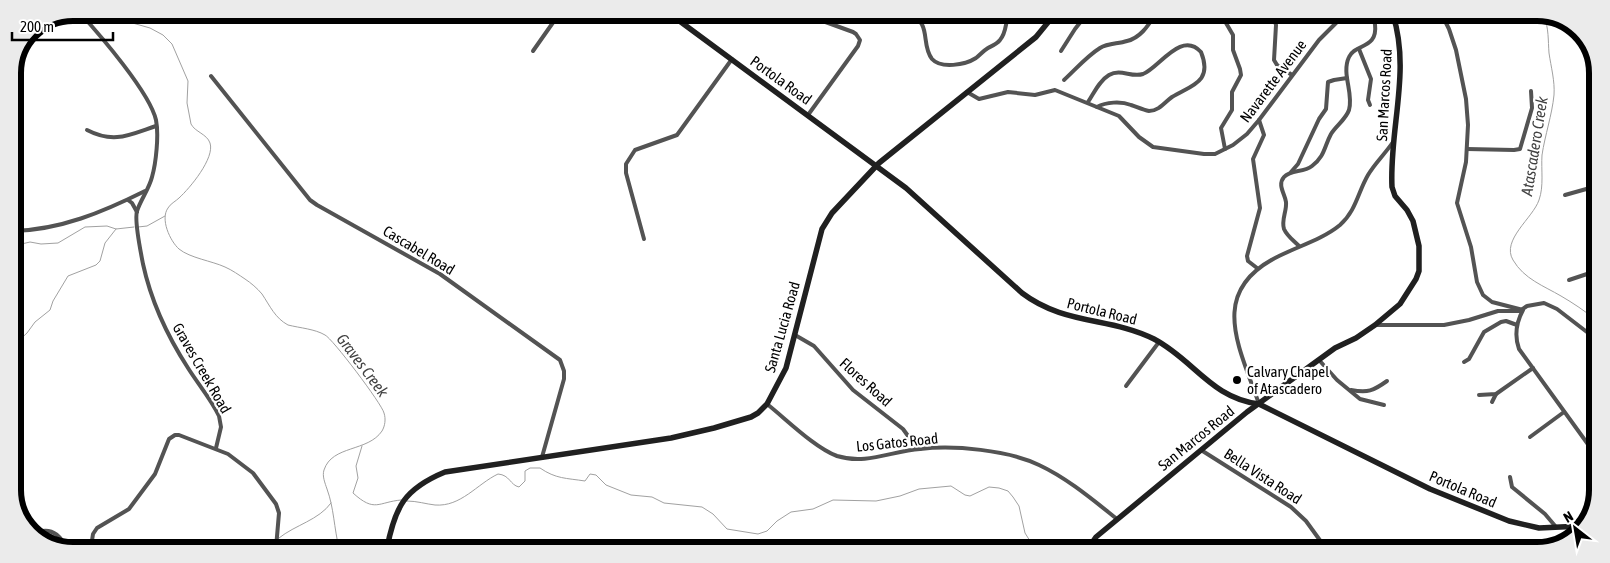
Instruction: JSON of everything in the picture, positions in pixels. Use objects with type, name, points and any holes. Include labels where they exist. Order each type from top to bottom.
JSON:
[{"type":"street","name":"Graves Creek Road","points":[[87,21],[145,97],[154,114],[156,126],[153,175],[137,212],[143,265],[158,310],[173,343],[219,416],[221,427],[216,448]]},
{"type":"street","points":[[532,51],[554,21]]},
{"type":"street","name":"Portola Road","points":[[680,21],[877,165],[919,199],[1025,295],[1044,306],[1067,316],[1116,326],[1159,342],[1183,358],[1210,384],[1223,393],[1237,399],[1259,404],[1439,493],[1516,524],[1532,527],[1573,526]]},
{"type":"street","points":[[808,115],[858,46],[860,40],[853,32],[823,21]]},
{"type":"street","points":[[919,21],[925,31],[929,54],[937,63],[944,66],[972,60],[998,42],[1004,34],[1007,21]]},
{"type":"street","name":"Santa Lucia Road","points":[[388,542],[391,524],[404,499],[422,483],[445,472],[688,434],[751,417],[758,413],[768,404],[786,368],[825,222],[877,165],[1036,37],[1049,21]]},
{"type":"street","points":[[1061,51],[1081,21]]},
{"type":"street","points":[[1064,80],[1098,49],[1138,36],[1151,21]]},
{"type":"street","points":[[1275,21],[1274,60],[1277,65],[1292,75]]},
{"type":"street","name":"Navarette Avenue","points":[[968,92],[979,99],[1008,92],[1035,94],[1055,90],[1068,97],[1088,102],[1121,118],[1153,147],[1215,154],[1233,145],[1247,134],[1319,40],[1338,21]]},
{"type":"street","points":[[1291,172],[1303,171],[1311,167],[1325,151],[1330,136],[1349,110],[1348,57],[1369,43],[1375,32],[1373,21]]},
{"type":"street","name":"San Marcos Road","points":[[1093,542],[1117,519],[1259,404],[1335,348],[1356,338],[1375,325],[1400,304],[1409,291],[1418,272],[1420,252],[1417,234],[1407,210],[1395,196],[1392,188],[1400,67],[1398,34],[1395,21]]},
{"type":"street","points":[[1445,21],[1451,36],[1463,80],[1468,126],[1467,149],[1465,170],[1457,203],[1471,247],[1478,287],[1483,295],[1492,302],[1523,310]]},
{"type":"street","points":[[1225,149],[1221,128],[1232,110],[1232,92],[1240,79],[1241,73],[1233,50],[1234,39],[1232,31],[1226,23]]},
{"type":"street","points":[[1088,102],[1101,82],[1112,74],[1120,72],[1137,75],[1144,74],[1172,51],[1184,46],[1194,46],[1201,52],[1204,70],[1200,81],[1158,109],[1147,110],[1121,102],[1097,107]]},
{"type":"street","points":[[1359,49],[1371,79],[1368,100],[1370,105]]},
{"type":"street","points":[[644,239],[626,173],[626,164],[635,150],[677,135],[732,59]]},
{"type":"street","name":"Cascabel Road","points":[[211,76],[310,200],[317,206],[440,274],[557,357],[563,367],[564,379],[542,457]]},
{"type":"street","points":[[1299,246],[1285,231],[1283,224],[1286,202],[1282,183],[1284,177],[1298,164],[1319,119],[1326,109],[1328,82],[1347,78]]},
{"type":"street","points":[[1467,149],[1520,149],[1532,108],[1531,91]]},
{"type":"street","points":[[1258,268],[1248,261],[1246,256],[1260,208],[1253,160],[1264,135],[1259,120]]},
{"type":"street","points":[[87,130],[103,138],[111,138],[125,136],[156,126]]},
{"type":"street","points":[[1259,404],[1239,344],[1234,314],[1235,301],[1240,289],[1258,268],[1330,232],[1347,218],[1356,204],[1367,176],[1395,140]]},
{"type":"street","points":[[1565,195],[1589,188]]},
{"type":"street","points":[[21,230],[47,228],[80,219],[145,191]]},
{"type":"street","points":[[127,200],[132,203],[137,212]]},
{"type":"street","points":[[1569,280],[1589,273]]},
{"type":"street","points":[[1589,334],[1556,309],[1544,303],[1527,306],[1523,310],[1517,325],[1517,342],[1532,368],[1589,446]]},
{"type":"street","points":[[1375,325],[1444,325],[1498,311],[1523,310]]},
{"type":"street","points":[[1464,362],[1469,358],[1484,332],[1501,322],[1506,321],[1517,325]]},
{"type":"street","name":"Flores Road","points":[[795,335],[811,344],[853,390],[903,429],[916,447],[920,449]]},
{"type":"street","points":[[1126,386],[1159,342]]},
{"type":"street","points":[[1319,360],[1337,380],[1360,399],[1384,405]]},
{"type":"street","points":[[1492,402],[1496,394],[1532,368]]},
{"type":"street","points":[[1349,390],[1361,392],[1374,390],[1387,381]]},
{"type":"street","points":[[1479,395],[1496,394]]},
{"type":"street","name":"Los Gatos Road","points":[[768,404],[813,441],[836,455],[847,458],[873,458],[920,449],[960,448],[1005,454],[1032,462],[1057,476],[1117,519]]},
{"type":"street","points":[[1530,437],[1564,412]]},
{"type":"street","points":[[91,542],[92,534],[97,528],[127,512],[155,474],[166,444],[172,436],[179,435],[216,448],[248,467],[276,504],[280,516],[277,542]]},
{"type":"street","name":"Bella Vista Road","points":[[1201,450],[1292,507],[1306,521],[1321,542]]},
{"type":"street","points":[[1510,477],[1512,487],[1545,514],[1556,527]]},
{"type":"street","points":[[41,531],[52,532],[61,540]]},
{"type":"waterway","name":"Graves Creek","points":[[128,21],[150,28],[163,35],[172,44],[188,81],[187,103],[191,124],[210,143],[209,157],[195,180],[169,207],[166,213],[167,230],[172,241],[184,252],[225,267],[247,281],[262,294],[283,322],[325,335],[337,347],[375,397],[384,413],[384,427],[376,438],[334,456],[324,470],[323,475],[331,503],[338,542]]},
{"type":"waterway","name":"Atascadero Creek","points":[[1546,23],[1554,95],[1542,155],[1541,189],[1536,207],[1514,237],[1510,252],[1518,267],[1529,277],[1589,315]]},
{"type":"waterway","points":[[138,227],[147,226],[165,216]]},
{"type":"waterway","points":[[21,244],[30,242],[41,244],[58,243],[85,227],[107,226],[116,229],[134,227]]},
{"type":"waterway","points":[[21,339],[35,322],[50,310],[53,301],[68,276],[96,265],[100,261],[105,243],[116,229]]},
{"type":"waterway","points":[[362,446],[356,466],[358,478],[353,493],[372,505],[401,500]]},
{"type":"waterway","points":[[407,501],[444,505],[461,499],[498,474],[505,476],[519,487],[525,481],[525,471],[530,468],[540,468],[556,476],[585,481],[590,474],[596,475],[606,485],[631,495],[652,497],[664,503],[702,507],[713,514],[727,529],[758,534],[767,531],[777,521],[791,512],[813,509],[833,500],[876,501],[900,496],[919,489],[951,486],[970,496],[989,487],[1008,491],[1013,497],[1019,506],[1025,533],[1031,542]]},
{"type":"waterway","points":[[279,538],[320,514],[331,503]]},
{"type":"waterway","points":[[196,542],[209,542]]},
{"type":"place","name":"Calvary Chapel of Atascadero","points":[[1237,380]]}]
